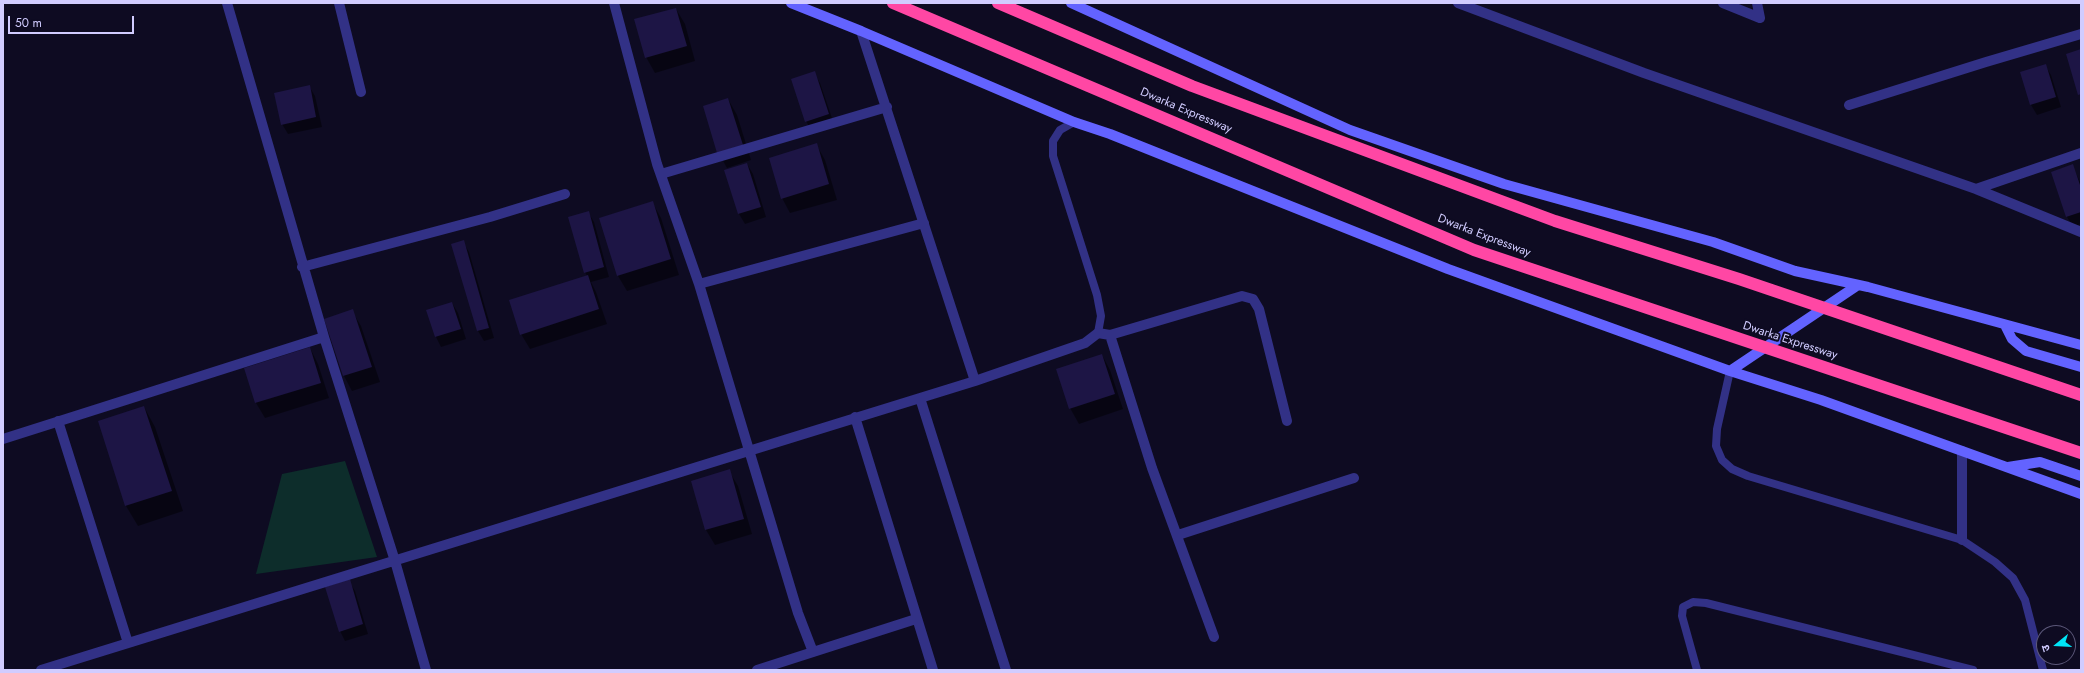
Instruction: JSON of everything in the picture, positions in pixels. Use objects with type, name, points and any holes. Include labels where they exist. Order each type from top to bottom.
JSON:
[{"type":"highway","name":"Dwarka Expressway","points":[[893,3],[1474,250],[2081,453]]},
{"type":"highway","name":"Dwarka Expressway","points":[[998,3],[1192,86],[1555,221],[1739,279],[2081,396]]},
{"type":"street","points":[[227,3],[302,267],[395,561],[426,670]]},
{"type":"street","points":[[339,3],[361,92]]},
{"type":"street","points":[[614,3],[660,174],[699,284],[798,612],[813,652]]},
{"type":"street","points":[[791,3],[861,31],[1074,122],[1110,134],[1456,272],[1730,371],[1821,400],[2081,494]]},
{"type":"street","points":[[1070,3],[1350,130],[1504,184],[1713,242],[1795,271],[1858,285],[2081,345]]},
{"type":"street","points":[[1458,3],[1644,73],[1976,189],[2081,232]]},
{"type":"street","points":[[1723,3],[1760,18],[1756,3]]},
{"type":"street","points":[[861,31],[975,381]]},
{"type":"street","points":[[1849,105],[2081,34]]},
{"type":"street","points":[[660,174],[887,107]]},
{"type":"street","points":[[1976,189],[2081,153]]},
{"type":"street","points":[[302,267],[490,217],[565,194]]},
{"type":"street","points":[[699,284],[924,223]]},
{"type":"street","points":[[1730,371],[1858,285]]},
{"type":"street","points":[[41,670],[975,381],[1085,343],[1098,333],[1110,334],[1242,296],[1253,299],[1264,323],[1287,420]]},
{"type":"street","points":[[2005,325],[2012,339],[2026,351],[2081,367]]},
{"type":"street","points":[[1110,334],[1152,468],[1178,535],[1214,637]]},
{"type":"street","points":[[3,439],[324,337]]},
{"type":"street","points":[[920,398],[1006,670]]},
{"type":"street","points":[[855,418],[933,670]]},
{"type":"street","points":[[58,421],[128,643]]},
{"type":"street","points":[[1962,451],[1962,540]]},
{"type":"street","points":[[2007,467],[2040,462],[2081,476]]},
{"type":"street","points":[[1178,535],[1354,478]]},
{"type":"street","points":[[757,670],[916,619]]},
{"type":"lane","points":[[1074,122],[1060,130],[1053,141],[1054,156],[1098,295],[1101,316],[1098,333]]},
{"type":"lane","points":[[1730,371],[1717,429],[1716,446],[1722,460],[1732,469],[1748,476],[1962,540],[1995,562],[2013,578],[2026,600],[2043,670]]},
{"type":"lane","points":[[1697,670],[1682,616],[1683,607],[1693,602],[1706,602],[1973,670]]},
{"type":"green space","points":[[345,461],[377,557],[256,574],[282,474]]},
{"type":"building","points":[[676,8],[687,46],[645,58],[634,19]]},
{"type":"building","points":[[2081,49],[2081,94],[2078,95],[2066,54]]},
{"type":"building","points":[[2046,64],[2056,97],[2030,105],[2020,72]]},
{"type":"building","points":[[815,71],[829,114],[805,122],[791,79]]},
{"type":"building","points":[[310,85],[316,117],[281,125],[274,93]]},
{"type":"building","points":[[728,98],[743,145],[717,153],[703,106]]},
{"type":"building","points":[[817,143],[829,184],[781,199],[769,158]]},
{"type":"building","points":[[747,163],[761,207],[738,214],[724,170]]},
{"type":"building","points":[[2073,164],[2081,188],[2081,212],[2066,217],[2051,172]]},
{"type":"building","points":[[653,201],[671,259],[617,276],[599,218]]},
{"type":"building","points":[[589,211],[604,267],[584,273],[568,217]]},
{"type":"building","points":[[464,240],[489,328],[477,331],[451,244]]},
{"type":"building","points":[[588,275],[599,309],[520,335],[509,300]]},
{"type":"building","points":[[452,302],[461,329],[435,337],[426,310]]},
{"type":"building","points":[[353,309],[372,367],[343,376],[324,319]]},
{"type":"building","points":[[310,347],[321,383],[255,403],[244,368]]},
{"type":"building","points":[[1102,354],[1115,394],[1069,409],[1056,369]]},
{"type":"building","points":[[144,406],[172,491],[125,506],[98,421]]},
{"type":"building","points":[[730,469],[744,519],[705,530],[691,481]]},
{"type":"building","points":[[350,579],[363,624],[339,632],[325,587]]}]
